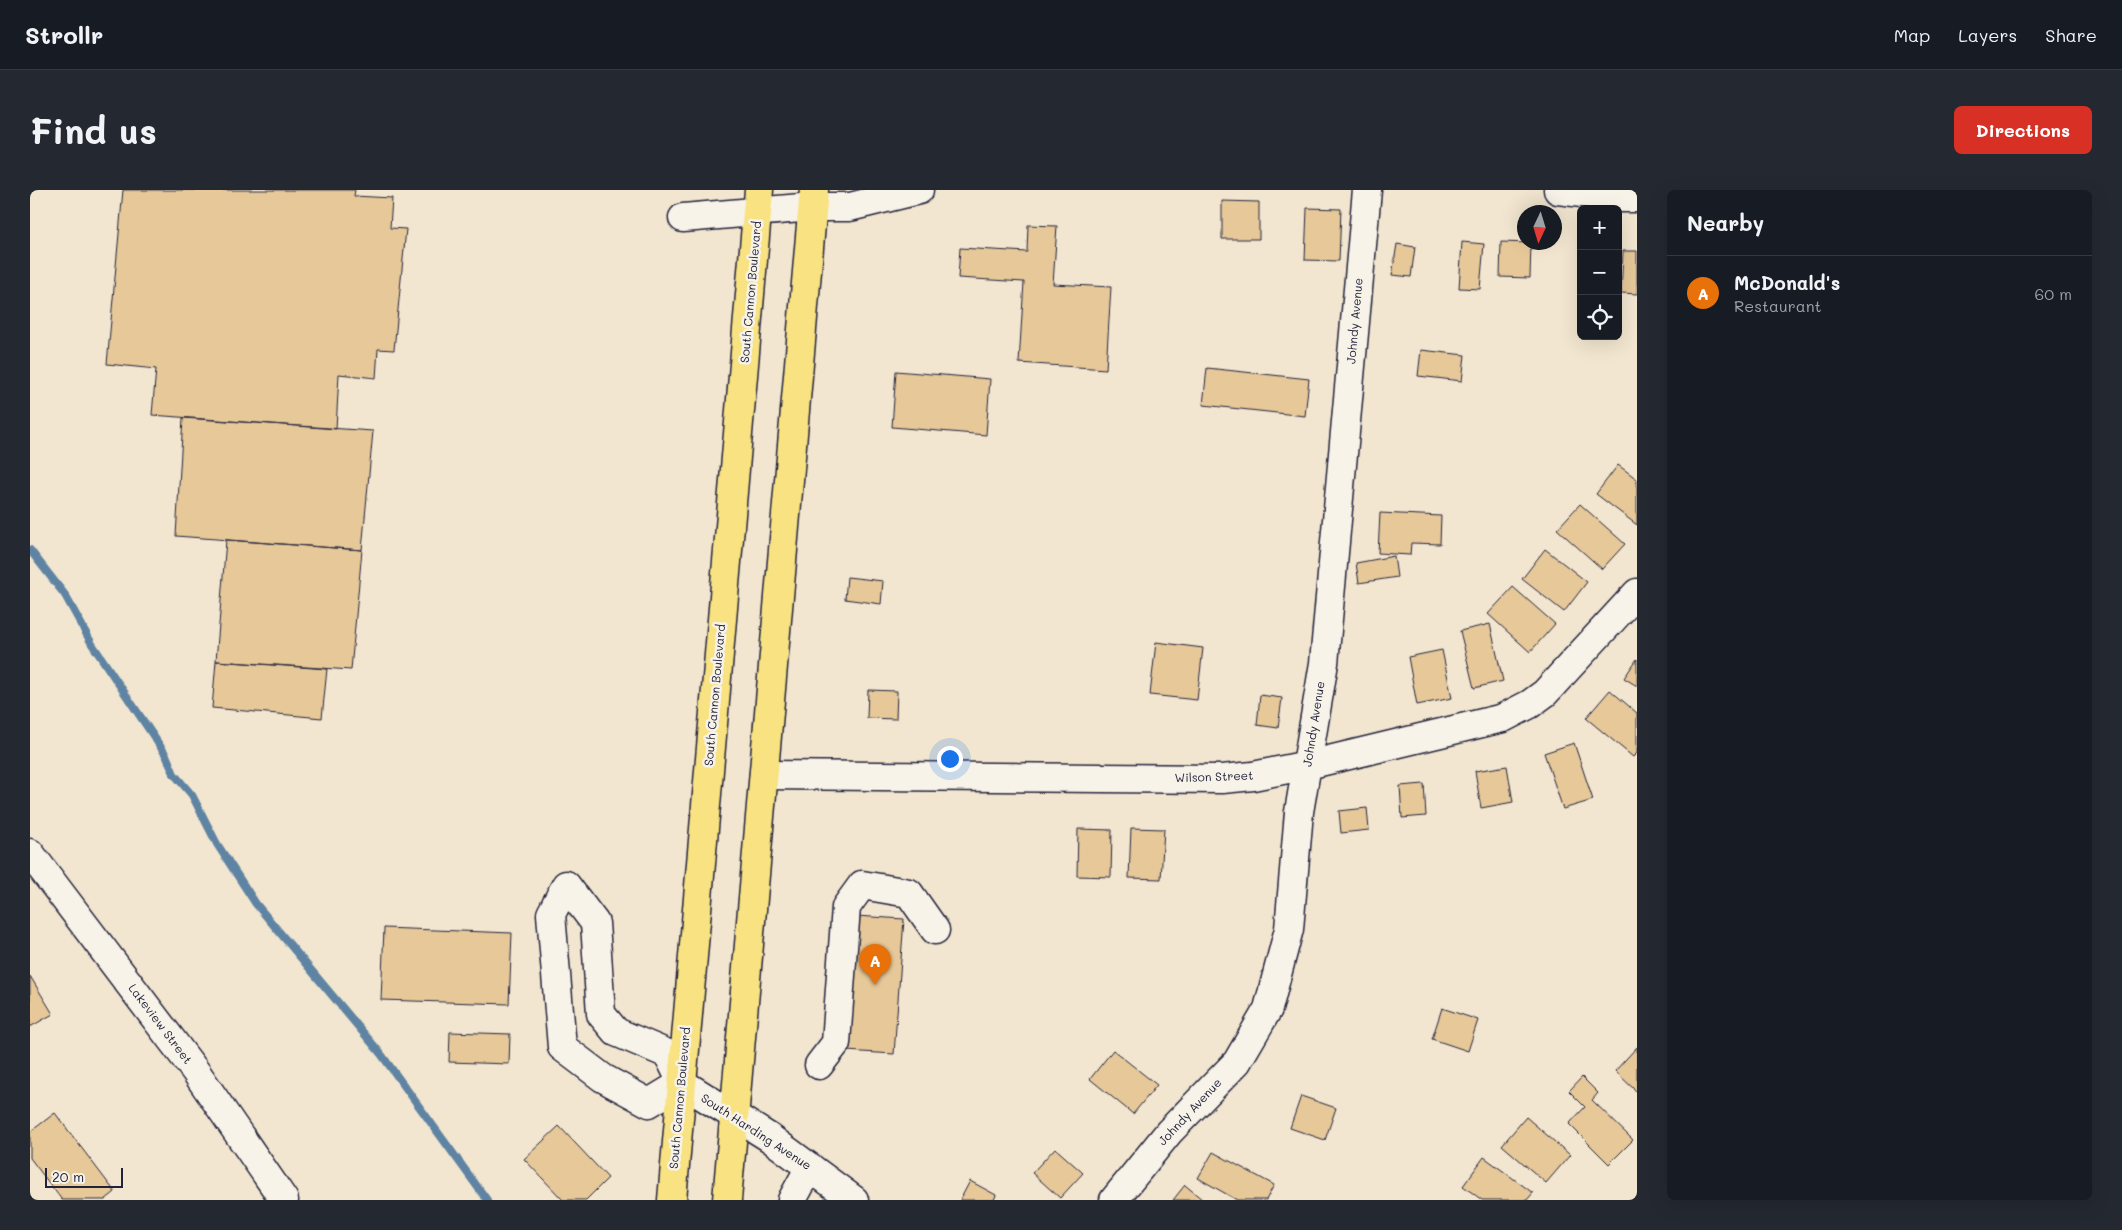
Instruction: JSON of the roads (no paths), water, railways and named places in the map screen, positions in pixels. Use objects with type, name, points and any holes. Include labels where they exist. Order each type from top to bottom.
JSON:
[{"type":"main road","points":[[727,1200],[814,199]]},
{"type":"main road","name":"South Cannon Boulevard","points":[[672,1200],[758,201]]},
{"type":"street","points":[[683,218],[758,201],[814,199],[850,207],[919,190]]},
{"type":"street","name":"Johndy Avenue","points":[[1114,1200],[1170,1132],[1237,1062],[1268,1009],[1290,929],[1299,812],[1324,663],[1367,190]]},
{"type":"street","points":[[1558,190],[1622,198],[1637,198]]},
{"type":"street","name":"Wilson Street","points":[[764,775],[1222,779],[1253,776],[1308,765],[1502,718],[1530,704],[1545,693],[1637,593]]},
{"type":"street","name":"Lakeview Street","points":[[30,853],[196,1072],[284,1200]]},
{"type":"street","points":[[566,885],[595,923],[602,1014],[616,1032],[668,1054],[682,1083],[649,1103],[603,1078],[562,1047],[551,914],[566,885]]},
{"type":"street","points":[[818,1065],[836,1044],[846,907],[862,885],[910,893],[935,930]]},
{"type":"street","name":"South Harding Avenue","points":[[682,1083],[770,1138],[854,1200]]},
{"type":"street","points":[[792,1200],[810,1167]]},
{"type":"waterway","points":[[30,550],[65,595],[92,644],[166,755],[174,774],[192,795],[217,844],[256,904],[381,1054],[487,1200]]},
{"type":"place","name":"McDonald's","points":[[875,985]]}]
